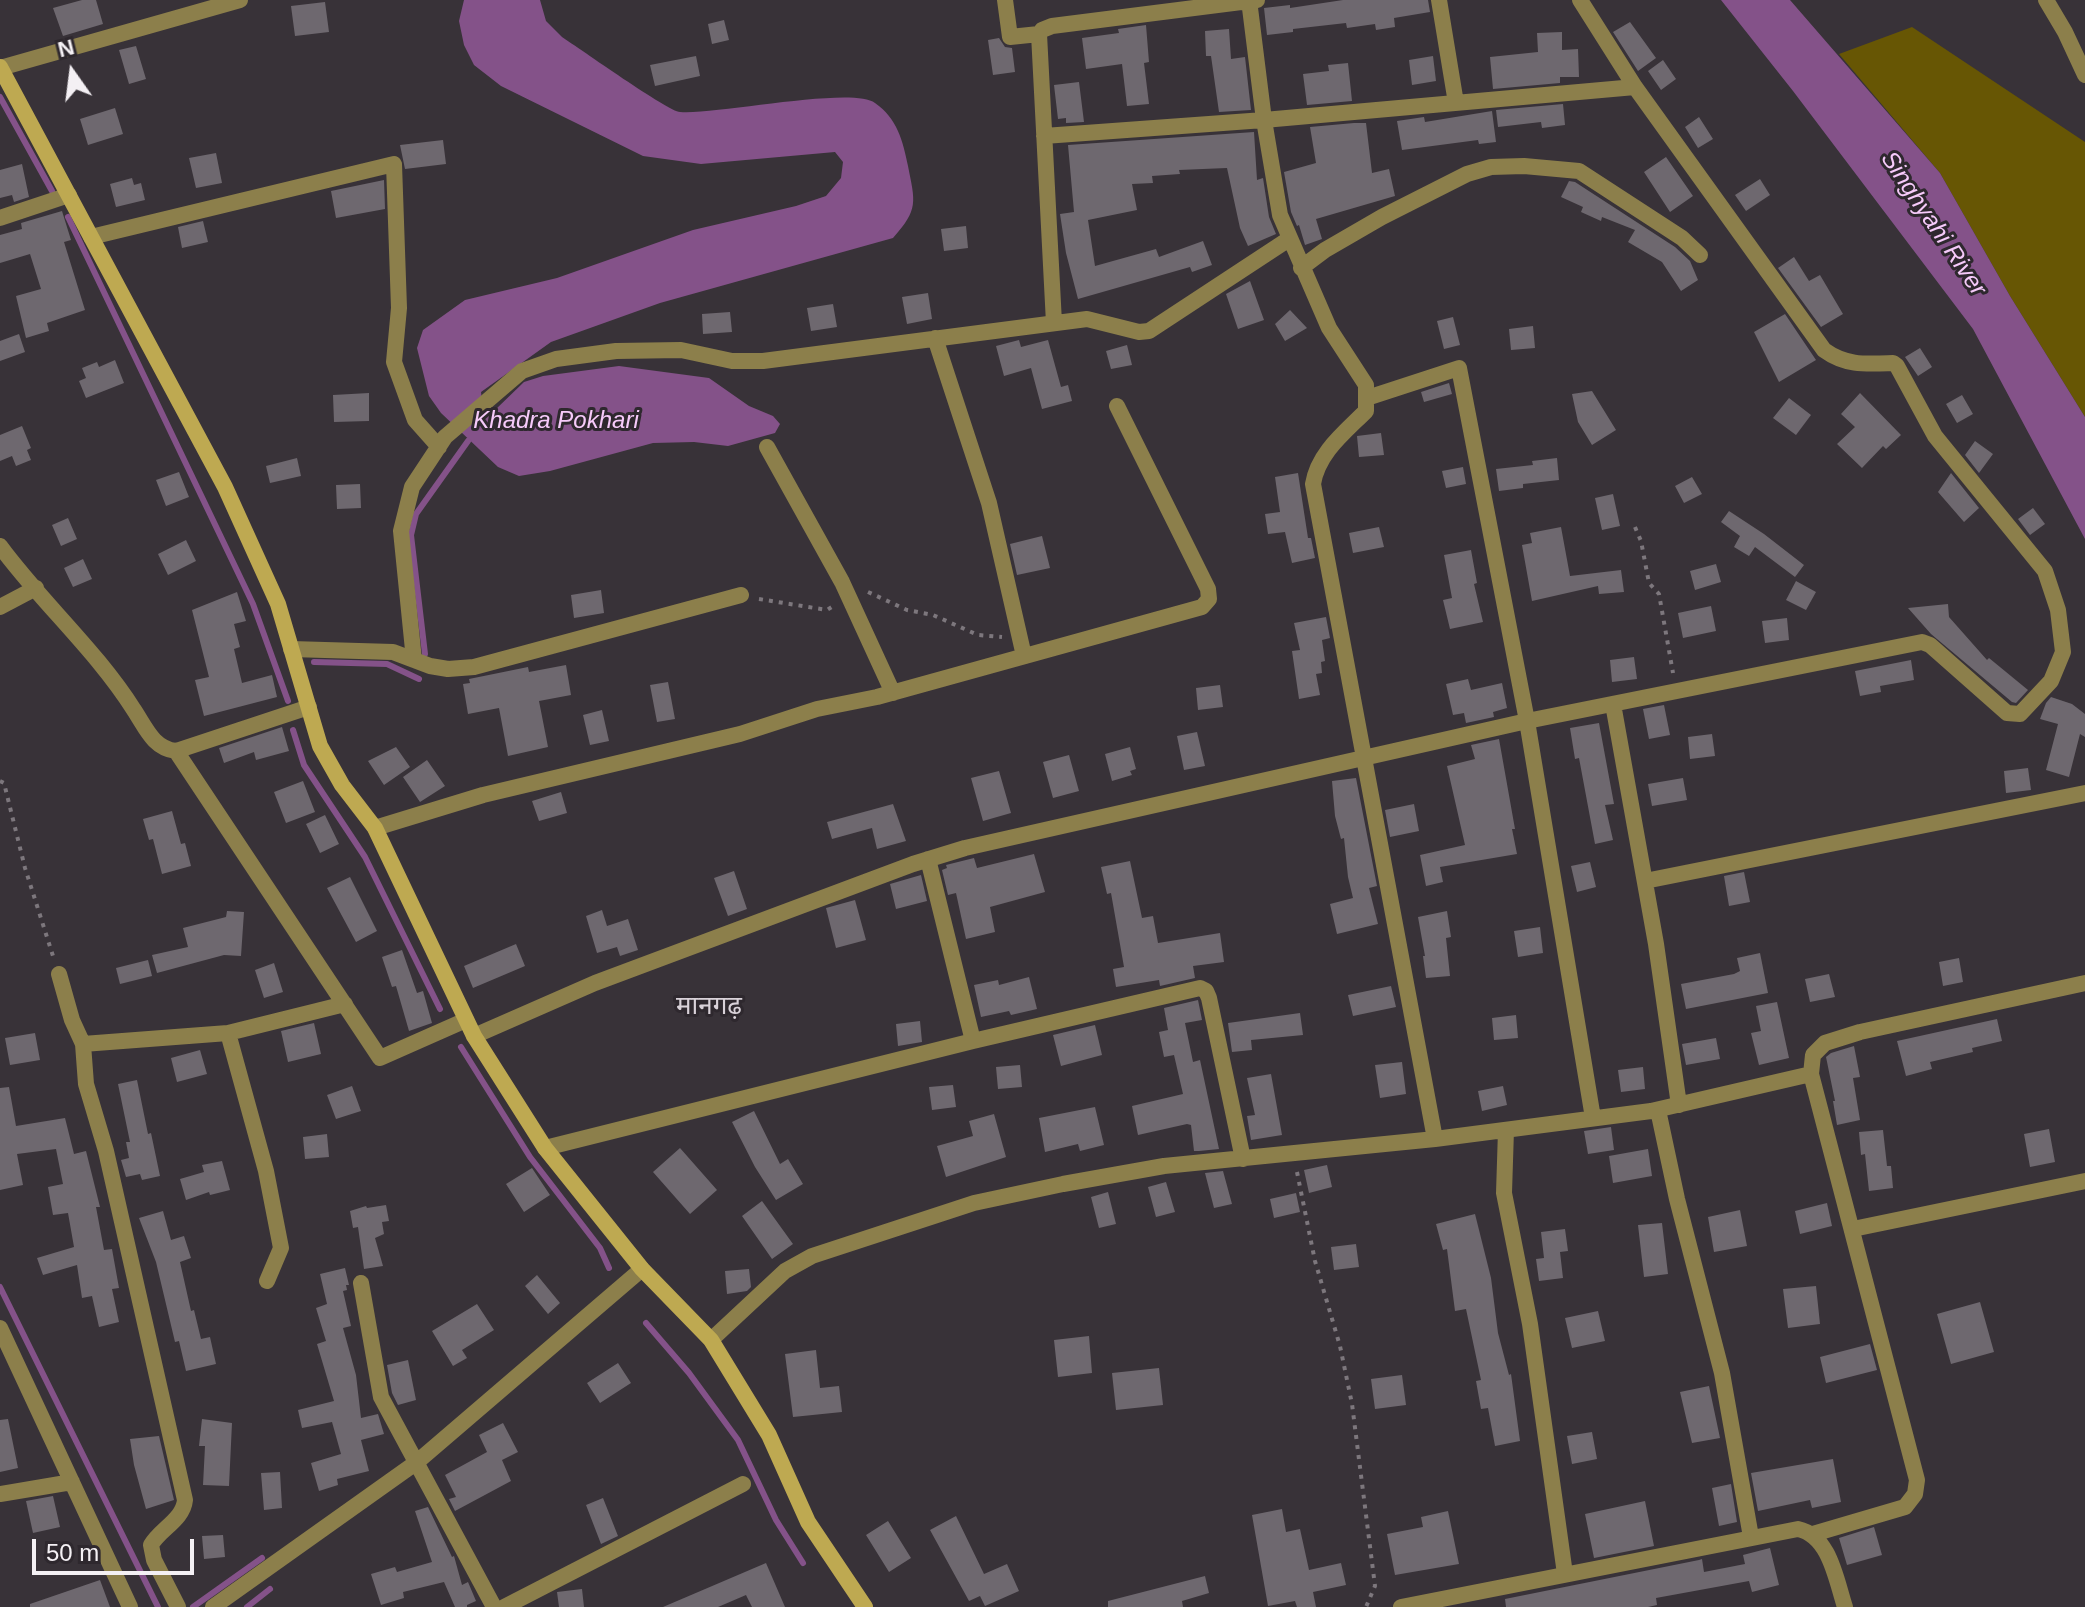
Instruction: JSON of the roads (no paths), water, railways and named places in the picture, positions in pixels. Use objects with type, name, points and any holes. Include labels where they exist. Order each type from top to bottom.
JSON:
[{"type":"street","points":[[240,0],[0,67],[225,487],[278,604],[320,746],[342,785],[375,828],[474,1036],[545,1148],[642,1269],[711,1340],[769,1435],[808,1522],[865,1607]]},
{"type":"street","points":[[1005,0],[1010,37],[1039,34],[1052,26],[1257,0]]},
{"type":"street","points":[[1250,0],[1264,120],[1280,215],[1329,328],[1366,385],[1366,411],[1322,456],[1313,484],[1435,1139]]},
{"type":"street","points":[[1439,0],[1456,103]]},
{"type":"street","points":[[474,1036],[595,983],[928,859],[980,844],[1527,721],[1922,642],[1930,645],[2007,713],[2016,715],[2051,681],[2063,652],[2058,610],[2045,571],[1935,436],[1897,366],[1893,363],[1853,364],[1837,359],[1824,350],[1635,87],[1580,0]]},
{"type":"street","points":[[2046,0],[2085,75]]},
{"type":"street","points":[[1039,34],[1054,323]]},
{"type":"street","points":[[1044,136],[1635,87]]},
{"type":"street","points":[[91,237],[394,164],[399,308],[394,362],[415,420],[442,442]]},
{"type":"street","points":[[1301,268],[1325,250],[1382,217],[1467,174],[1491,167],[1524,166],[1579,171],[1682,238],[1700,255]]},
{"type":"street","points":[[0,218],[69,195]]},
{"type":"street","points":[[414,660],[401,531],[412,487],[442,442],[522,371],[556,359],[616,351],[681,350],[732,361],[763,361],[1087,319],[1139,332],[1149,331],[1289,239]]},
{"type":"street","points":[[935,338],[989,503],[1024,656]]},
{"type":"street","points":[[1367,398],[1459,368],[1527,721],[1593,1118]]},
{"type":"street","points":[[375,828],[483,795],[740,734],[817,709],[893,693],[1202,607],[1209,599],[1208,589],[1117,406]]},
{"type":"street","points":[[767,447],[848,596],[893,693]]},
{"type":"street","points":[[0,546],[112,675],[154,742],[166,750],[176,751],[309,707]]},
{"type":"street","points":[[0,607],[36,588]]},
{"type":"street","points":[[291,649],[393,652],[448,669],[474,667],[741,595]]},
{"type":"street","points":[[1613,704],[1645,881],[1679,1105]]},
{"type":"street","points":[[176,751],[380,1058],[466,1020]]},
{"type":"street","points":[[1645,881],[2085,793]]},
{"type":"street","points":[[928,859],[973,1041]]},
{"type":"street","points":[[59,974],[72,1020],[83,1044],[86,1084],[106,1151],[185,1500],[178,1516],[151,1545],[154,1560],[178,1607]]},
{"type":"street","points":[[1401,1607],[1449,1602],[1565,1574],[1751,1537],[1798,1529],[1813,1534],[1911,1503],[1917,1480],[1811,1074],[1813,1055],[1825,1043],[1860,1032],[2085,983]]},
{"type":"street","points":[[545,1148],[973,1041],[1203,989],[1209,998],[1243,1159]]},
{"type":"street","points":[[83,1044],[228,1033],[345,1004]]},
{"type":"street","points":[[228,1033],[266,1171],[281,1248],[267,1281]]},
{"type":"street","points":[[711,1340],[785,1271],[825,1251],[974,1203],[1164,1166],[1435,1139],[1658,1110],[1811,1074]]},
{"type":"street","points":[[1658,1110],[1677,1199],[1722,1373],[1751,1537]]},
{"type":"street","points":[[1506,1130],[1504,1193],[1530,1324],[1565,1574]]},
{"type":"street","points":[[1853,1229],[2085,1181]]},
{"type":"street","points":[[213,1607],[417,1462],[642,1269]]},
{"type":"street","points":[[361,1283],[381,1397],[494,1607]]},
{"type":"street","points":[[0,1328],[130,1607]]},
{"type":"street","points":[[0,1494],[72,1482]]},
{"type":"street","points":[[504,1607],[743,1484]]},
{"type":"street","points":[[1813,1534],[1825,1551],[1845,1607]]},
{"type":"water","name":"Khadra Pokhari","points":[[464,0],[540,0],[546,21],[562,37],[642,91],[680,112],[840,98],[875,103],[889,116],[904,148],[913,197],[911,212],[893,238],[660,303],[551,342],[481,392],[483,409],[495,410],[524,382],[543,376],[619,366],[709,378],[749,406],[773,416],[780,424],[775,433],[728,446],[694,442],[653,443],[550,471],[519,476],[498,467],[441,413],[429,396],[417,348],[423,330],[465,300],[557,278],[693,230],[826,196],[841,178],[843,162],[835,152],[701,164],[643,156],[501,86],[474,65],[464,45],[459,21]]},
{"type":"water","name":"Singhyahi River","points":[[1721,0],[1790,0],[1940,173],[2010,296],[2085,417],[2085,539],[1973,329]]},
{"type":"waterway","points":[[0,97],[52,191]]},
{"type":"waterway","points":[[68,217],[253,604],[288,701]]},
{"type":"waterway","points":[[425,654],[411,535],[416,514],[468,441]]},
{"type":"waterway","points":[[314,662],[387,664],[419,679]]},
{"type":"waterway","points":[[293,730],[304,765],[365,857],[440,1009]]},
{"type":"waterway","points":[[461,1047],[530,1157],[600,1248],[609,1268]]},
{"type":"waterway","points":[[0,1287],[158,1607]]},
{"type":"waterway","points":[[646,1323],[689,1373],[738,1440],[776,1520],[803,1563]]},
{"type":"waterway","points":[[193,1607],[262,1558]]},
{"type":"waterway","points":[[247,1607],[270,1589]]},
{"type":"district","name":"मानगढ़","points":[[709,1007]]}]
